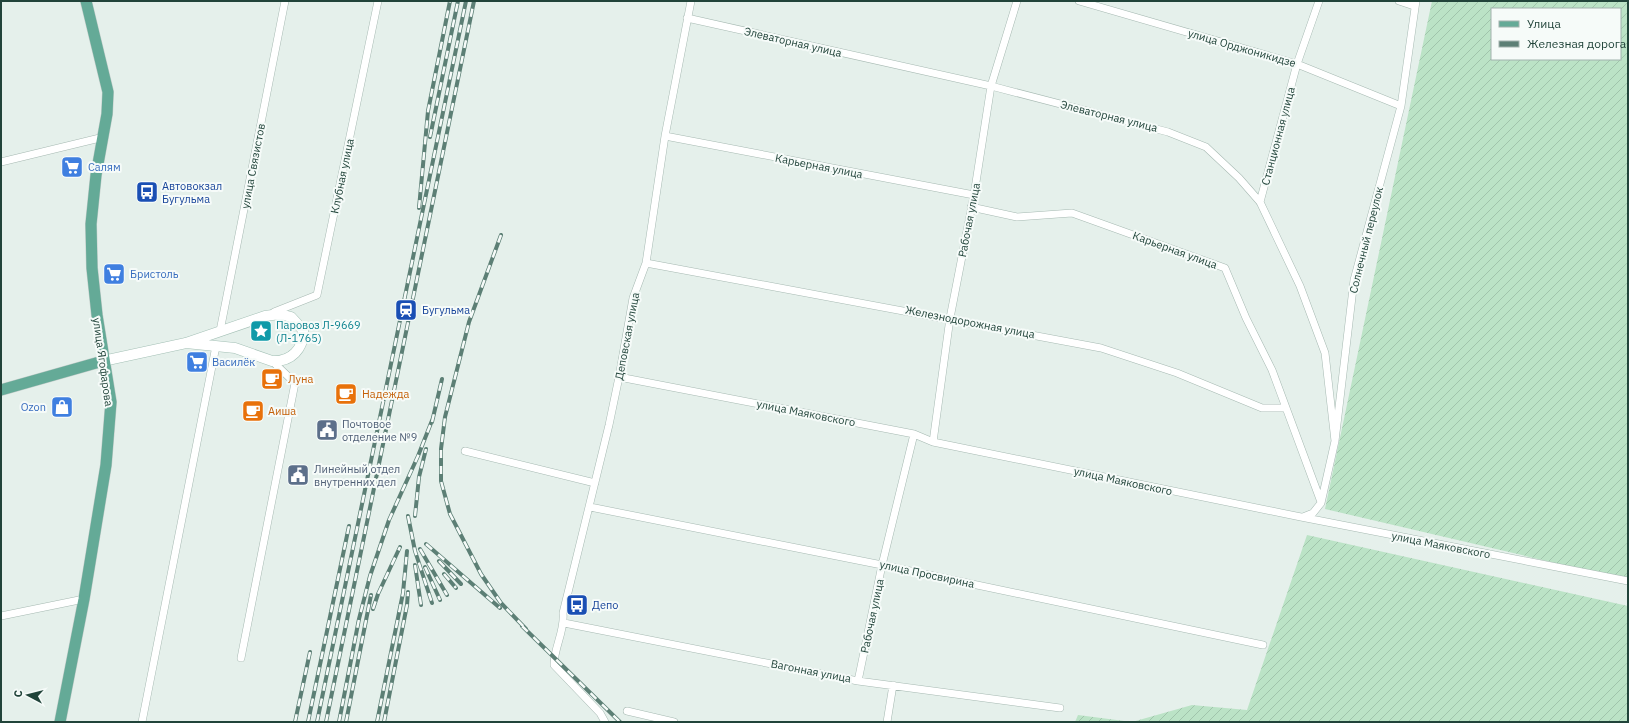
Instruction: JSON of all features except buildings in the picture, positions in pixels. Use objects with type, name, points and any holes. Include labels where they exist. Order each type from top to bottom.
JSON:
[{"type":"main road","name":"улица Ягофарова","points":[[60,722],[84,599],[106,465],[111,402],[98,331],[92,268],[91,224],[96,175],[108,114],[108,92],[86,1]]},
{"type":"main road","points":[[1,390],[103,361]]},
{"type":"street","name":"улица Связистов","points":[[220,331],[285,1]]},
{"type":"street","name":"Клубная улица","points":[[265,316],[317,295],[378,1]]},
{"type":"street","name":"Деповская улица","points":[[604,722],[600,713],[554,665],[554,658],[564,623],[563,613],[590,508],[619,377],[633,298],[646,263],[665,136],[691,1]]},
{"type":"street","name":"Рабочая улица","points":[[933,442],[950,318],[974,195],[991,86],[1017,1]]},
{"type":"street","name":"улица Орджоникидзе","points":[[1080,1],[1297,64],[1401,106]]},
{"type":"street","name":"Станционная улица","points":[[1260,202],[1297,64],[1319,1]]},
{"type":"street","points":[[1399,1],[1415,3]]},
{"type":"street","name":"Солнечный переулок","points":[[1322,503],[1335,441],[1354,280],[1401,106],[1415,3]]},
{"type":"street","name":"Элеваторная улица","points":[[687,18],[991,86],[1168,132],[1206,147],[1239,178],[1260,202],[1300,286],[1325,353],[1335,441]]},
{"type":"street","name":"Карьерная улица","points":[[665,136],[974,195]]},
{"type":"street","points":[[1,162],[104,137]]},
{"type":"street","name":"Карьерная улица","points":[[971,207],[1017,217],[1072,213],[1225,268],[1246,318],[1272,370],[1285,408],[1322,503]]},
{"type":"street","name":"Железнодорожная улица","points":[[646,263],[950,318],[1101,348],[1177,373],[1262,408],[1285,408]]},
{"type":"street","points":[[103,361],[186,343],[265,316],[280,314],[291,317],[303,330],[302,342],[295,354],[284,361],[272,361],[235,348],[186,343]]},
{"type":"street","points":[[142,722],[216,346]]},
{"type":"street","points":[[241,658],[295,382],[272,361]]},
{"type":"street","name":"улица Маяковского","points":[[619,377],[914,434],[933,442],[1301,517],[1628,581]]},
{"type":"street","name":"Рабочая улица","points":[[858,681],[882,565],[914,434]]},
{"type":"street","points":[[465,451],[595,483]]},
{"type":"street","points":[[1301,517],[1313,513],[1322,503]]},
{"type":"street","name":"улица Просвирина","points":[[590,508],[882,565],[1263,644]]},
{"type":"street","points":[[1,616],[84,599]]},
{"type":"street","name":"Вагонная улица","points":[[564,623],[858,681],[1060,708]]},
{"type":"street","points":[[887,722],[892,685]]},
{"type":"street","points":[[627,711],[674,722]]},
{"type":"green space","points":[[1432,1],[1628,1],[1628,580],[1325,509]]},
{"type":"green space","points":[[1307,535],[1628,606],[1628,722],[1132,722],[1192,705],[1247,710]]},
{"type":"green space","points":[[1078,715],[1132,722],[1075,722]]},
{"type":"railway","points":[[419,208],[428,111],[450,1]]},
{"type":"railway","points":[[430,137],[458,1]]},
{"type":"railway","points":[[317,722],[466,1]]},
{"type":"railway","points":[[326,722],[474,1]]},
{"type":"railway","points":[[501,235],[469,322],[445,417],[441,449],[441,481],[450,514],[481,574],[501,603],[526,629]]},
{"type":"railway","points":[[432,422],[442,379]]},
{"type":"railway","points":[[339,722],[359,619],[370,576],[389,520],[418,456],[433,418]]},
{"type":"railway","points":[[415,516],[419,477],[426,449]]},
{"type":"railway","points":[[408,516],[415,551],[432,603]]},
{"type":"railway","points":[[308,722],[349,526]]},
{"type":"railway","points":[[426,544],[500,608]]},
{"type":"railway","points":[[373,609],[378,594],[400,547]]},
{"type":"railway","points":[[420,549],[447,595]]},
{"type":"railway","points":[[377,722],[403,593],[407,551]]},
{"type":"railway","points":[[439,561],[461,584]]},
{"type":"railway","points":[[415,565],[421,605]]},
{"type":"railway","points":[[425,567],[440,600]]},
{"type":"railway","points":[[444,574],[456,588]]},
{"type":"railway","points":[[384,722],[407,605],[408,592]]},
{"type":"railway","points":[[346,722],[371,595]]},
{"type":"railway","points":[[522,626],[620,722]]},
{"type":"railway","points":[[295,722],[310,652]]},
{"type":"place","name":"Салям","points":[[72,167]]},
{"type":"place","name":"Автовокзал Бугульма","points":[[147,192]]},
{"type":"place","name":"Бристоль","points":[[114,274]]},
{"type":"place","name":"Бугульма","points":[[406,310]]},
{"type":"place","name":"Паровоз Л-9669 (Л-1765)","points":[[261,331]]},
{"type":"place","name":"Василёк","points":[[197,362]]},
{"type":"place","name":"Луна","points":[[272,379]]},
{"type":"place","name":"Надежда","points":[[346,394]]},
{"type":"place","name":"Ozon","points":[[62,407]]},
{"type":"place","name":"Аиша","points":[[253,411]]},
{"type":"place","name":"Почтовое отделение №9","points":[[327,430]]},
{"type":"place","name":"Линейный отдел внутренних дел","points":[[298,475]]},
{"type":"place","name":"Депо","points":[[577,605]]}]
